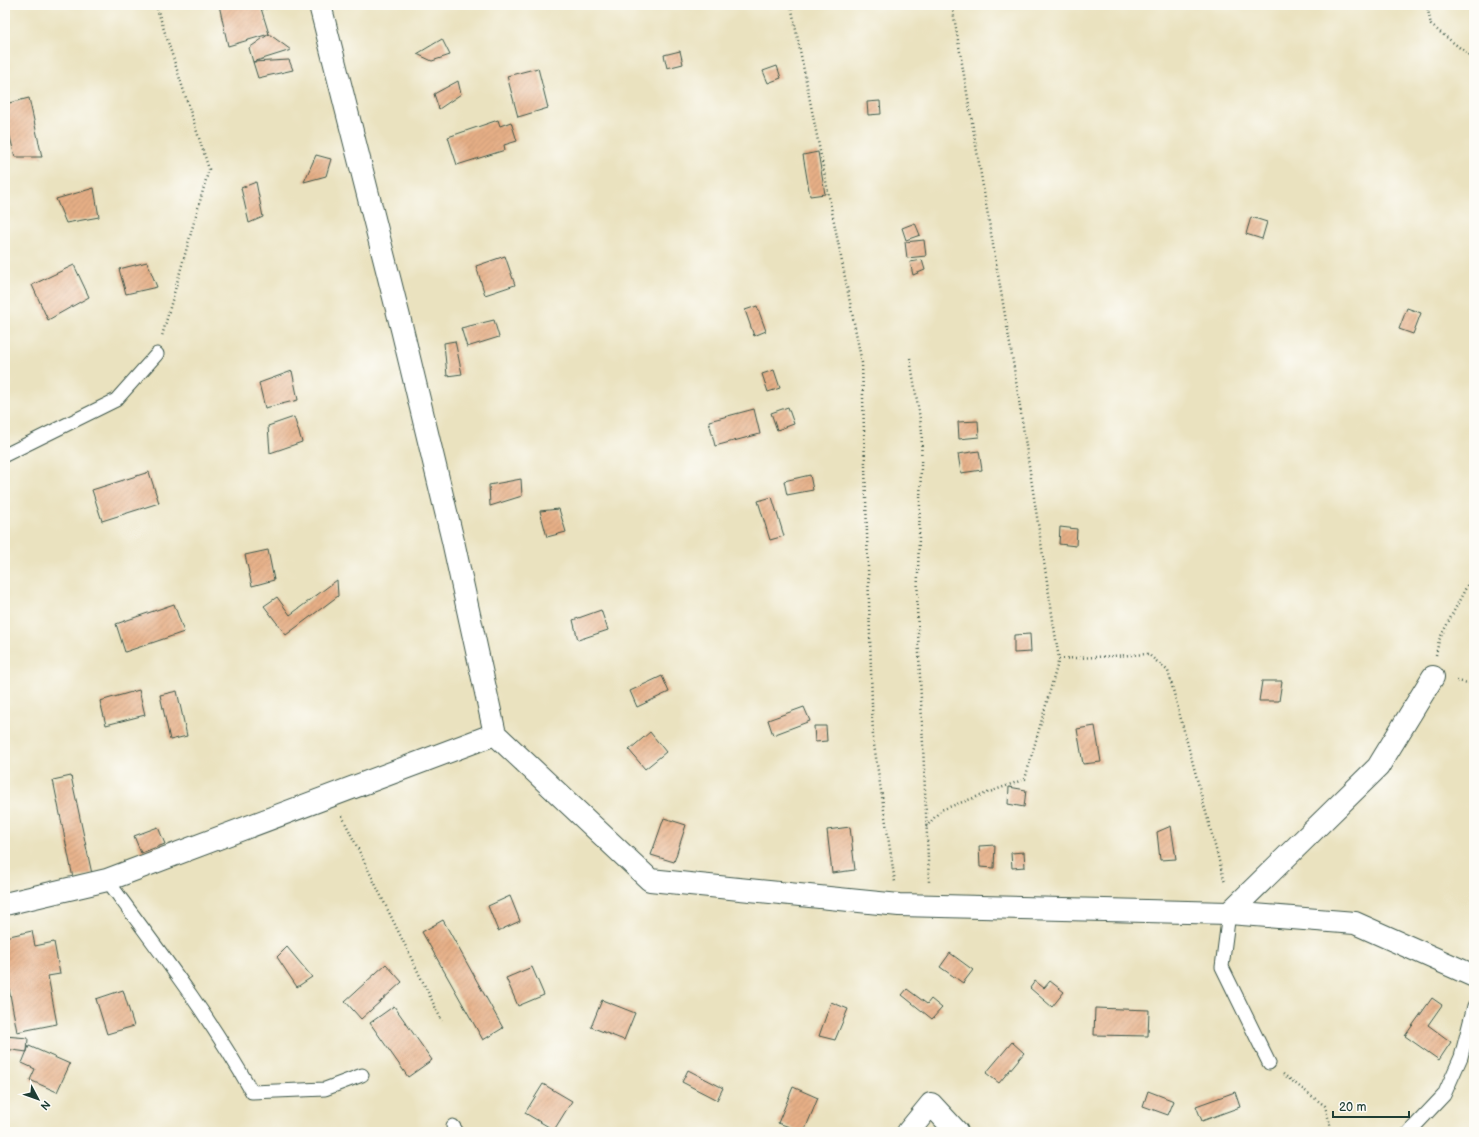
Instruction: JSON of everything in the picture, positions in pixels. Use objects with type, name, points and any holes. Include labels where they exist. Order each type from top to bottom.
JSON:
[{"type":"street","points":[[320,5],[452,534],[495,734],[650,880],[899,905],[930,904],[1229,913],[1355,923],[1474,976]]},
{"type":"street","points":[[1229,913],[1378,767],[1433,677]]},
{"type":"street","points":[[5,904],[107,880],[332,794],[495,734]]},
{"type":"street","points":[[908,1132],[931,1104],[957,1132]]},
{"type":"lane","points":[[5,455],[116,400],[157,354]]},
{"type":"lane","points":[[107,880],[187,989],[229,1052],[252,1092],[325,1088],[362,1075]]},
{"type":"lane","points":[[1229,913],[1222,967],[1269,1063]]},
{"type":"lane","points":[[1409,1132],[1444,1095],[1461,1057],[1474,1006]]},
{"type":"path","points":[[156,5],[209,169],[157,354]]},
{"type":"path","points":[[791,5],[862,363],[873,738],[899,905]]},
{"type":"path","points":[[926,827],[941,810],[1025,779],[1058,659],[1013,362],[952,5]]},
{"type":"path","points":[[1427,5],[1431,25],[1474,59]]},
{"type":"path","points":[[910,358],[922,431],[918,608],[930,904]]},
{"type":"path","points":[[1433,677],[1439,640],[1474,572]]},
{"type":"path","points":[[1058,659],[1148,654],[1168,671],[1230,900],[1229,913]]},
{"type":"path","points":[[332,794],[442,1021]]},
{"type":"path","points":[[1269,1063],[1325,1106],[1332,1132]]},
{"type":"building","points":[[219,5],[260,5],[269,34],[228,46]]},
{"type":"building","points":[[264,5],[278,5],[278,6],[265,9]]},
{"type":"building","points":[[269,34],[291,50],[253,62],[249,48]]},
{"type":"building","points":[[442,39],[450,55],[432,61],[417,54]]},
{"type":"building","points":[[680,51],[683,64],[667,68],[664,55]]},
{"type":"building","points":[[289,60],[293,70],[258,78],[253,62]]},
{"type":"building","points":[[777,66],[781,78],[768,83],[763,71]]},
{"type":"building","points":[[538,68],[548,108],[518,117],[507,76]]},
{"type":"building","points":[[458,81],[461,94],[439,109],[434,94]]},
{"type":"building","points":[[29,98],[42,157],[15,157],[5,117],[5,104]]},
{"type":"building","points":[[880,101],[881,114],[868,115],[867,102]]},
{"type":"building","points":[[498,120],[500,126],[511,122],[517,141],[504,145],[505,150],[457,165],[448,137]]},
{"type":"building","points":[[818,152],[825,194],[810,196],[803,155]]},
{"type":"building","points":[[316,155],[331,159],[326,176],[304,182]]},
{"type":"building","points":[[256,182],[263,217],[249,223],[241,188]]},
{"type":"building","points":[[94,188],[99,217],[66,223],[56,199]]},
{"type":"building","points":[[1251,217],[1267,222],[1262,239],[1246,234]]},
{"type":"building","points":[[915,223],[920,235],[906,240],[902,228]]},
{"type":"building","points":[[924,240],[926,256],[907,258],[905,242]]},
{"type":"building","points":[[505,256],[515,285],[485,295],[476,266]]},
{"type":"building","points":[[922,260],[925,270],[913,275],[910,262]]},
{"type":"building","points":[[147,262],[157,287],[126,294],[119,269]]},
{"type":"building","points":[[74,265],[89,297],[48,320],[32,285]]},
{"type":"building","points":[[757,306],[766,331],[754,336],[745,310]]},
{"type":"building","points":[[1407,308],[1421,313],[1413,334],[1399,329]]},
{"type":"building","points":[[494,320],[499,337],[467,347],[461,328]]},
{"type":"building","points":[[455,341],[462,374],[447,376],[444,343]]},
{"type":"building","points":[[774,370],[780,388],[768,392],[762,374]]},
{"type":"building","points":[[292,371],[298,400],[265,408],[259,383]]},
{"type":"building","points":[[788,407],[794,424],[777,430],[771,413]]},
{"type":"building","points":[[754,409],[760,434],[715,446],[709,421]]},
{"type":"building","points":[[294,417],[302,442],[270,453],[268,426]]},
{"type":"building","points":[[978,421],[979,437],[959,439],[958,422]]},
{"type":"building","points":[[979,451],[982,470],[961,473],[958,454]]},
{"type":"building","points":[[149,472],[159,503],[102,521],[92,490]]},
{"type":"building","points":[[810,475],[813,490],[787,495],[784,481]]},
{"type":"building","points":[[521,479],[522,496],[490,506],[489,485]]},
{"type":"building","points":[[772,497],[784,536],[770,540],[758,501]]},
{"type":"building","points":[[559,509],[566,532],[547,537],[540,511]]},
{"type":"building","points":[[1060,527],[1077,529],[1076,546],[1059,544]]},
{"type":"building","points":[[268,550],[274,580],[252,586],[245,555]]},
{"type":"building","points":[[337,580],[338,596],[286,635],[264,606],[277,597],[290,615]]},
{"type":"building","points":[[174,604],[184,632],[125,652],[116,624]]},
{"type":"building","points":[[601,610],[608,630],[578,640],[573,620]]},
{"type":"building","points":[[1030,634],[1031,652],[1014,653],[1014,635]]},
{"type":"building","points":[[662,676],[669,692],[637,707],[630,691]]},
{"type":"building","points":[[1262,681],[1282,681],[1279,701],[1259,701]]},
{"type":"building","points":[[139,690],[145,715],[106,725],[100,701]]},
{"type":"building","points":[[177,691],[187,736],[170,740],[160,695]]},
{"type":"building","points":[[804,707],[810,721],[773,735],[768,720]]},
{"type":"building","points":[[814,726],[826,726],[827,741],[815,742]]},
{"type":"building","points":[[1095,726],[1101,762],[1083,764],[1077,729]]},
{"type":"building","points":[[650,732],[666,752],[645,769],[629,750]]},
{"type":"building","points":[[71,776],[92,874],[73,878],[53,780]]},
{"type":"building","points":[[1009,787],[1026,790],[1024,807],[1008,804]]},
{"type":"building","points":[[664,818],[686,825],[674,862],[651,855]]},
{"type":"building","points":[[1171,826],[1176,859],[1160,860],[1157,832]]},
{"type":"building","points":[[158,827],[165,844],[141,853],[134,836]]},
{"type":"building","points":[[850,827],[855,870],[832,873],[827,830]]},
{"type":"building","points":[[995,845],[994,868],[980,867],[979,846]]},
{"type":"building","points":[[1024,852],[1025,867],[1012,868],[1011,853]]},
{"type":"building","points":[[510,896],[520,921],[498,931],[488,906]]},
{"type":"building","points":[[443,920],[503,1028],[483,1040],[422,932]]},
{"type":"building","points":[[32,931],[35,946],[54,942],[60,974],[48,976],[57,1024],[17,1032],[9,989],[5,990],[5,937]]},
{"type":"building","points":[[287,947],[312,977],[297,987],[277,957]]},
{"type":"building","points":[[950,953],[973,970],[963,983],[940,967]]},
{"type":"building","points":[[386,964],[402,982],[361,1019],[345,1001]]},
{"type":"building","points":[[532,967],[544,995],[518,1006],[506,978]]},
{"type":"building","points":[[1035,981],[1044,988],[1050,981],[1064,992],[1052,1007],[1030,988]]},
{"type":"building","points":[[907,989],[927,1004],[931,999],[942,1008],[932,1019],[902,995]]},
{"type":"building","points":[[123,990],[134,1026],[107,1034],[96,999]]},
{"type":"building","points":[[1432,998],[1442,1005],[1428,1025],[1451,1042],[1439,1060],[1405,1036]]},
{"type":"building","points":[[602,1000],[635,1013],[624,1040],[591,1027]]},
{"type":"building","points":[[831,1002],[848,1009],[835,1040],[819,1036]]},
{"type":"building","points":[[394,1006],[432,1060],[408,1077],[370,1023]]},
{"type":"building","points":[[1095,1008],[1149,1010],[1148,1036],[1094,1035]]},
{"type":"building","points":[[5,1036],[28,1038],[27,1052],[5,1049]]},
{"type":"building","points":[[1012,1042],[1024,1053],[999,1083],[986,1073]]},
{"type":"building","points":[[29,1046],[70,1064],[57,1092],[30,1080],[35,1069],[22,1063]]},
{"type":"building","points":[[688,1070],[723,1088],[717,1100],[682,1082]]},
{"type":"building","points":[[543,1084],[572,1101],[554,1130],[525,1113]]},
{"type":"building","points":[[793,1087],[818,1098],[804,1132],[778,1123]]},
{"type":"building","points":[[1148,1091],[1174,1101],[1168,1115],[1143,1106]]},
{"type":"building","points":[[1235,1092],[1240,1107],[1202,1121],[1196,1106]]}]
